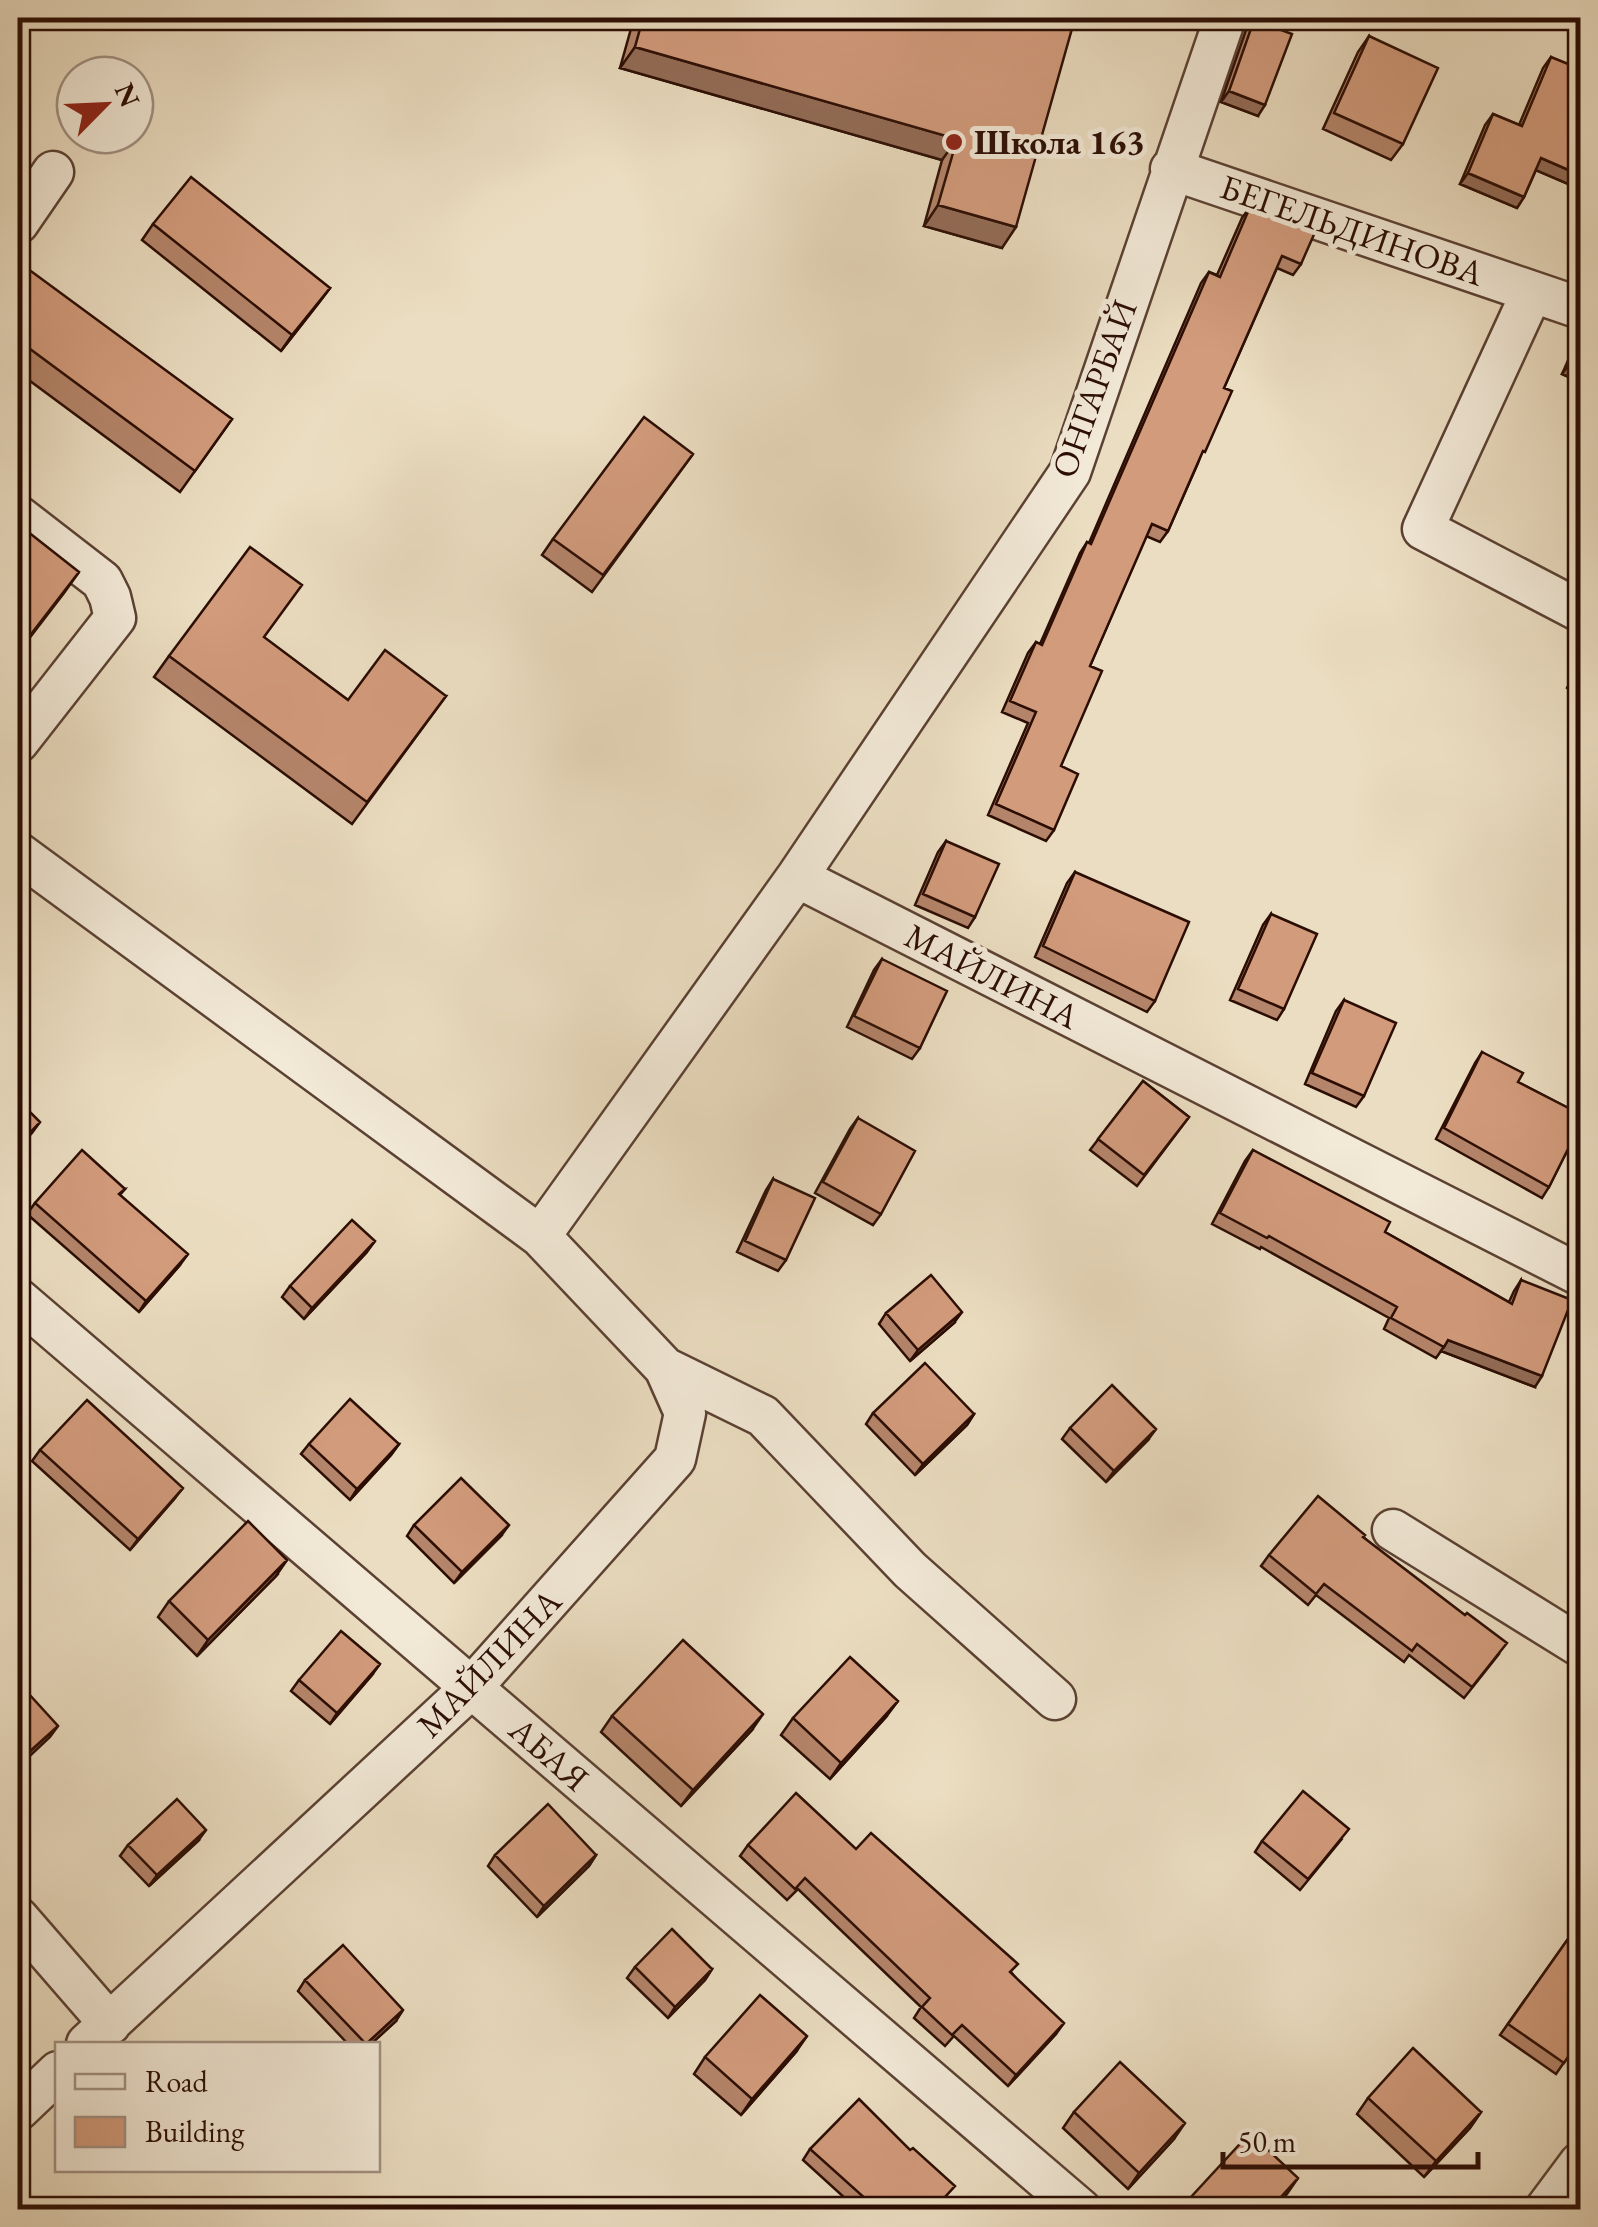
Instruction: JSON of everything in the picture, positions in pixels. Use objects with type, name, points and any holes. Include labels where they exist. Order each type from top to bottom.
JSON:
[{"type":"street","name":"ОНГАРБАЙ","points":[[797,877],[1070,472],[1225,18]]},
{"type":"street","name":"БЕГЕЛЬДИНОВА","points":[[1171,169],[1580,308]]},
{"type":"street","points":[[18,223],[54,172]]},
{"type":"street","name":"БЕГЕЛЬДИНОВА","points":[[1532,292],[1423,528],[1580,610]]},
{"type":"street","points":[[18,516],[102,580],[114,618],[18,742]]},
{"type":"street","name":"МАЙЛИНА","points":[[18,853],[540,1236],[665,1368],[685,1413],[675,1459],[471,1688],[99,2034]]},
{"type":"street","points":[[540,1236],[797,877]]},
{"type":"street","name":"МАЙЛИНА","points":[[797,877],[1580,1275]]},
{"type":"street","name":"АБАЯ","points":[[18,1299],[1081,2210]]},
{"type":"street","points":[[665,1368],[762,1416],[910,1570],[1055,1699]]},
{"type":"street","points":[[1393,1530],[1580,1646]]},
{"type":"street","points":[[18,1918],[99,2034]]},
{"type":"street","points":[[18,2110],[55,2075]]},
{"type":"street","points":[[1546,2210],[1580,2163]]},
{"type":"building","name":"Школа 163","points":[[643,18],[1075,18],[1016,227],[938,205],[957,139],[635,47]]},
{"type":"building","points":[[1254,20],[1292,34],[1265,105],[1229,91]]},
{"type":"building","points":[[1369,36],[1438,68],[1403,144],[1334,113]]},
{"type":"building","points":[[1551,57],[1578,68],[1573,81],[1580,84],[1580,175],[1541,158],[1524,197],[1468,173],[1493,114],[1522,126]]},
{"type":"building","points":[[191,177],[330,288],[292,335],[153,224]]},
{"type":"building","points":[[1250,207],[1316,230],[1301,264],[1282,256],[1224,388],[1232,391],[1168,531],[1152,524],[1090,666],[1102,671],[1061,766],[1078,774],[1054,830],[996,804],[1036,712],[1010,701],[1036,642],[1042,645],[1087,542],[1091,544],[1209,272],[1220,277]]},
{"type":"building","points":[[24,266],[232,419],[195,471],[18,340],[18,275]]},
{"type":"building","points":[[1580,338],[1580,367],[1570,363]]},
{"type":"building","points":[[644,417],[693,454],[603,575],[553,539]]},
{"type":"building","points":[[18,524],[79,572],[18,651]]},
{"type":"building","points":[[250,547],[302,585],[264,637],[348,700],[385,650],[446,696],[367,802],[169,656]]},
{"type":"building","points":[[946,841],[999,864],[975,917],[923,894]]},
{"type":"building","points":[[1075,872],[1189,922],[1155,1001],[1043,946]]},
{"type":"building","points":[[1271,914],[1317,934],[1284,1009],[1238,989]]},
{"type":"building","points":[[882,959],[947,991],[920,1048],[854,1016]]},
{"type":"building","points":[[1344,1000],[1396,1023],[1364,1096],[1312,1073]]},
{"type":"building","points":[[1482,1052],[1523,1073],[1518,1082],[1580,1114],[1580,1125],[1549,1187],[1444,1128]]},
{"type":"building","points":[[1143,1081],[1189,1117],[1144,1175],[1098,1139]]},
{"type":"building","points":[[18,1100],[40,1122],[18,1145]]},
{"type":"building","points":[[858,1118],[915,1151],[881,1214],[823,1182]]},
{"type":"building","points":[[82,1150],[125,1189],[119,1194],[188,1254],[146,1301],[35,1203]]},
{"type":"building","points":[[1253,1150],[1390,1222],[1385,1232],[1512,1304],[1521,1280],[1572,1300],[1542,1376],[1448,1340],[1444,1347],[1391,1318],[1397,1307],[1220,1213]]},
{"type":"building","points":[[773,1179],[815,1198],[786,1260],[745,1241]]},
{"type":"building","points":[[352,1220],[375,1241],[312,1308],[290,1286]]},
{"type":"building","points":[[931,1275],[962,1312],[918,1350],[886,1313]]},
{"type":"building","points":[[925,1363],[974,1414],[923,1464],[873,1413]]},
{"type":"building","points":[[1112,1385],[1156,1429],[1114,1471],[1070,1428]]},
{"type":"building","points":[[350,1399],[399,1444],[357,1489],[309,1444]]},
{"type":"building","points":[[87,1400],[183,1488],[138,1539],[40,1450]]},
{"type":"building","points":[[461,1478],[509,1525],[462,1572],[414,1525]]},
{"type":"building","points":[[1318,1496],[1363,1537],[1507,1643],[1472,1687],[1417,1644],[1412,1651],[1324,1584],[1316,1594],[1269,1555]]},
{"type":"building","points":[[248,1521],[287,1560],[208,1640],[169,1601]]},
{"type":"building","points":[[341,1631],[380,1664],[337,1713],[299,1680]]},
{"type":"building","points":[[683,1640],[763,1714],[693,1790],[612,1716]]},
{"type":"building","points":[[850,1657],[898,1701],[841,1763],[793,1718]]},
{"type":"building","points":[[18,1682],[58,1726],[18,1762]]},
{"type":"building","points":[[1303,1791],[1349,1829],[1308,1879],[1262,1841]]},
{"type":"building","points":[[796,1793],[856,1849],[871,1833],[1018,1964],[1010,1972],[1064,2023],[1016,2075],[962,2025],[952,2035],[922,2007],[930,1998],[805,1878],[795,1889],[748,1845]]},
{"type":"building","points":[[177,1799],[206,1830],[157,1875],[128,1845]]},
{"type":"building","points":[[548,1804],[596,1855],[544,1906],[495,1855]]},
{"type":"building","points":[[1580,1922],[1580,2039],[1564,2063],[1508,2024]]},
{"type":"building","points":[[672,1929],[712,1969],[675,2007],[635,1967]]},
{"type":"building","points":[[343,1945],[403,2010],[364,2042],[305,1980]]},
{"type":"building","points":[[760,1995],[807,2036],[752,2099],[705,2057]]},
{"type":"building","points":[[1413,2048],[1481,2112],[1436,2161],[1368,2098]]},
{"type":"building","points":[[1120,2062],[1185,2123],[1139,2173],[1074,2112]]},
{"type":"building","points":[[859,2099],[910,2150],[913,2148],[955,2186],[933,2210],[878,2210],[810,2149]]},
{"type":"building","points":[[1250,2133],[1298,2178],[1272,2207],[1275,2210],[1179,2210]]},
{"type":"place","name":"Школа 163","points":[[954,142]]}]
